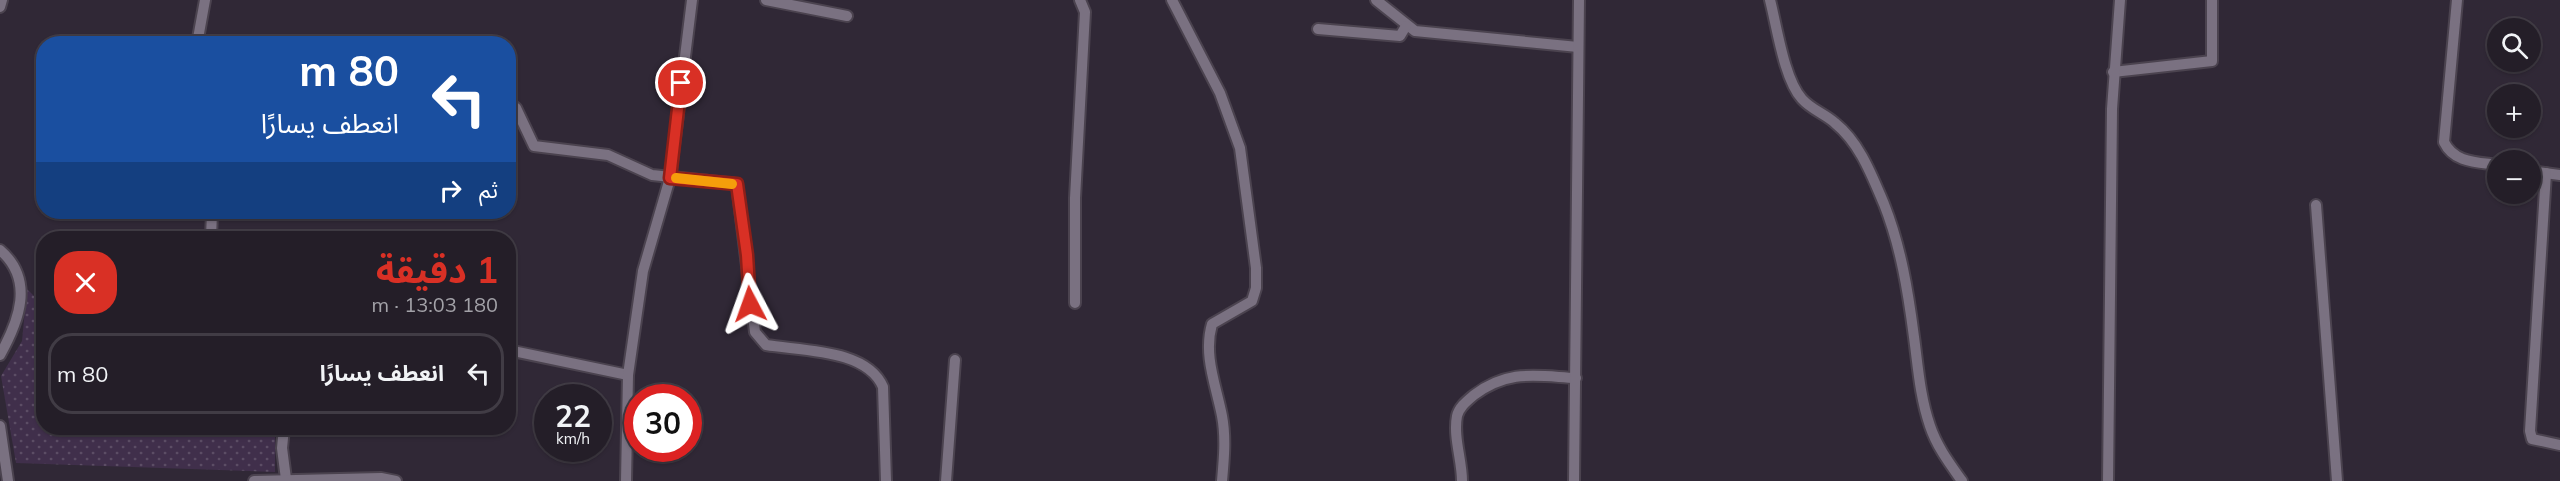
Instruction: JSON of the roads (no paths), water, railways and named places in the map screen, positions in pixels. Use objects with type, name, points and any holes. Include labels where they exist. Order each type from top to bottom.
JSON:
[{"type":"street","points":[[0,7],[2,0]]},
{"type":"street","points":[[198,36],[205,0]]},
{"type":"street","points":[[626,481],[628,375],[643,271],[670,178],[692,0]]},
{"type":"street","points":[[766,0],[847,16]]},
{"type":"street","points":[[1075,303],[1075,198],[1085,12],[1080,0]]},
{"type":"street","points":[[1172,0],[1209,69],[1240,148],[1256,268],[1256,288],[1252,301],[1212,324],[1208,337],[1210,364],[1225,436],[1222,481]]},
{"type":"street","points":[[1376,0],[1406,26],[1425,33],[1578,47]]},
{"type":"street","points":[[1574,481],[1579,0]]},
{"type":"street","points":[[1770,0],[1790,74],[1801,98],[1818,113],[1835,122],[1852,140],[1865,161],[1884,204],[1898,242],[1907,286],[1922,400],[1942,454],[1962,481]]},
{"type":"street","points":[[2108,481],[2108,282],[2114,72],[2120,0]]},
{"type":"street","points":[[2114,72],[2212,61],[2212,0]]},
{"type":"street","points":[[2457,0],[2444,142],[2449,152],[2458,159],[2487,163]]},
{"type":"street","points":[[1318,29],[1400,36],[1406,26]]},
{"type":"street","points":[[516,108],[534,146],[608,155],[642,173],[737,184],[755,332],[766,345],[854,359],[867,366],[879,377],[883,387],[886,481]]},
{"type":"street","points":[[2541,172],[2560,175]]},
{"type":"street","points":[[2546,173],[2530,431],[2532,439],[2560,445]]},
{"type":"street","points":[[2316,205],[2337,481]]},
{"type":"street","points":[[0,250],[15,267],[19,280],[20,298],[18,320],[0,355]]},
{"type":"street","points":[[516,352],[628,375]]},
{"type":"street","points":[[946,481],[955,360]]},
{"type":"street","points":[[1462,481],[1456,429],[1457,414],[1462,406],[1487,386],[1516,375],[1576,378]]},
{"type":"street","points":[[0,426],[8,481]]},
{"type":"street","points":[[283,435],[282,447],[286,479]]},
{"type":"street","points":[[254,481],[381,478],[396,481]]}]
